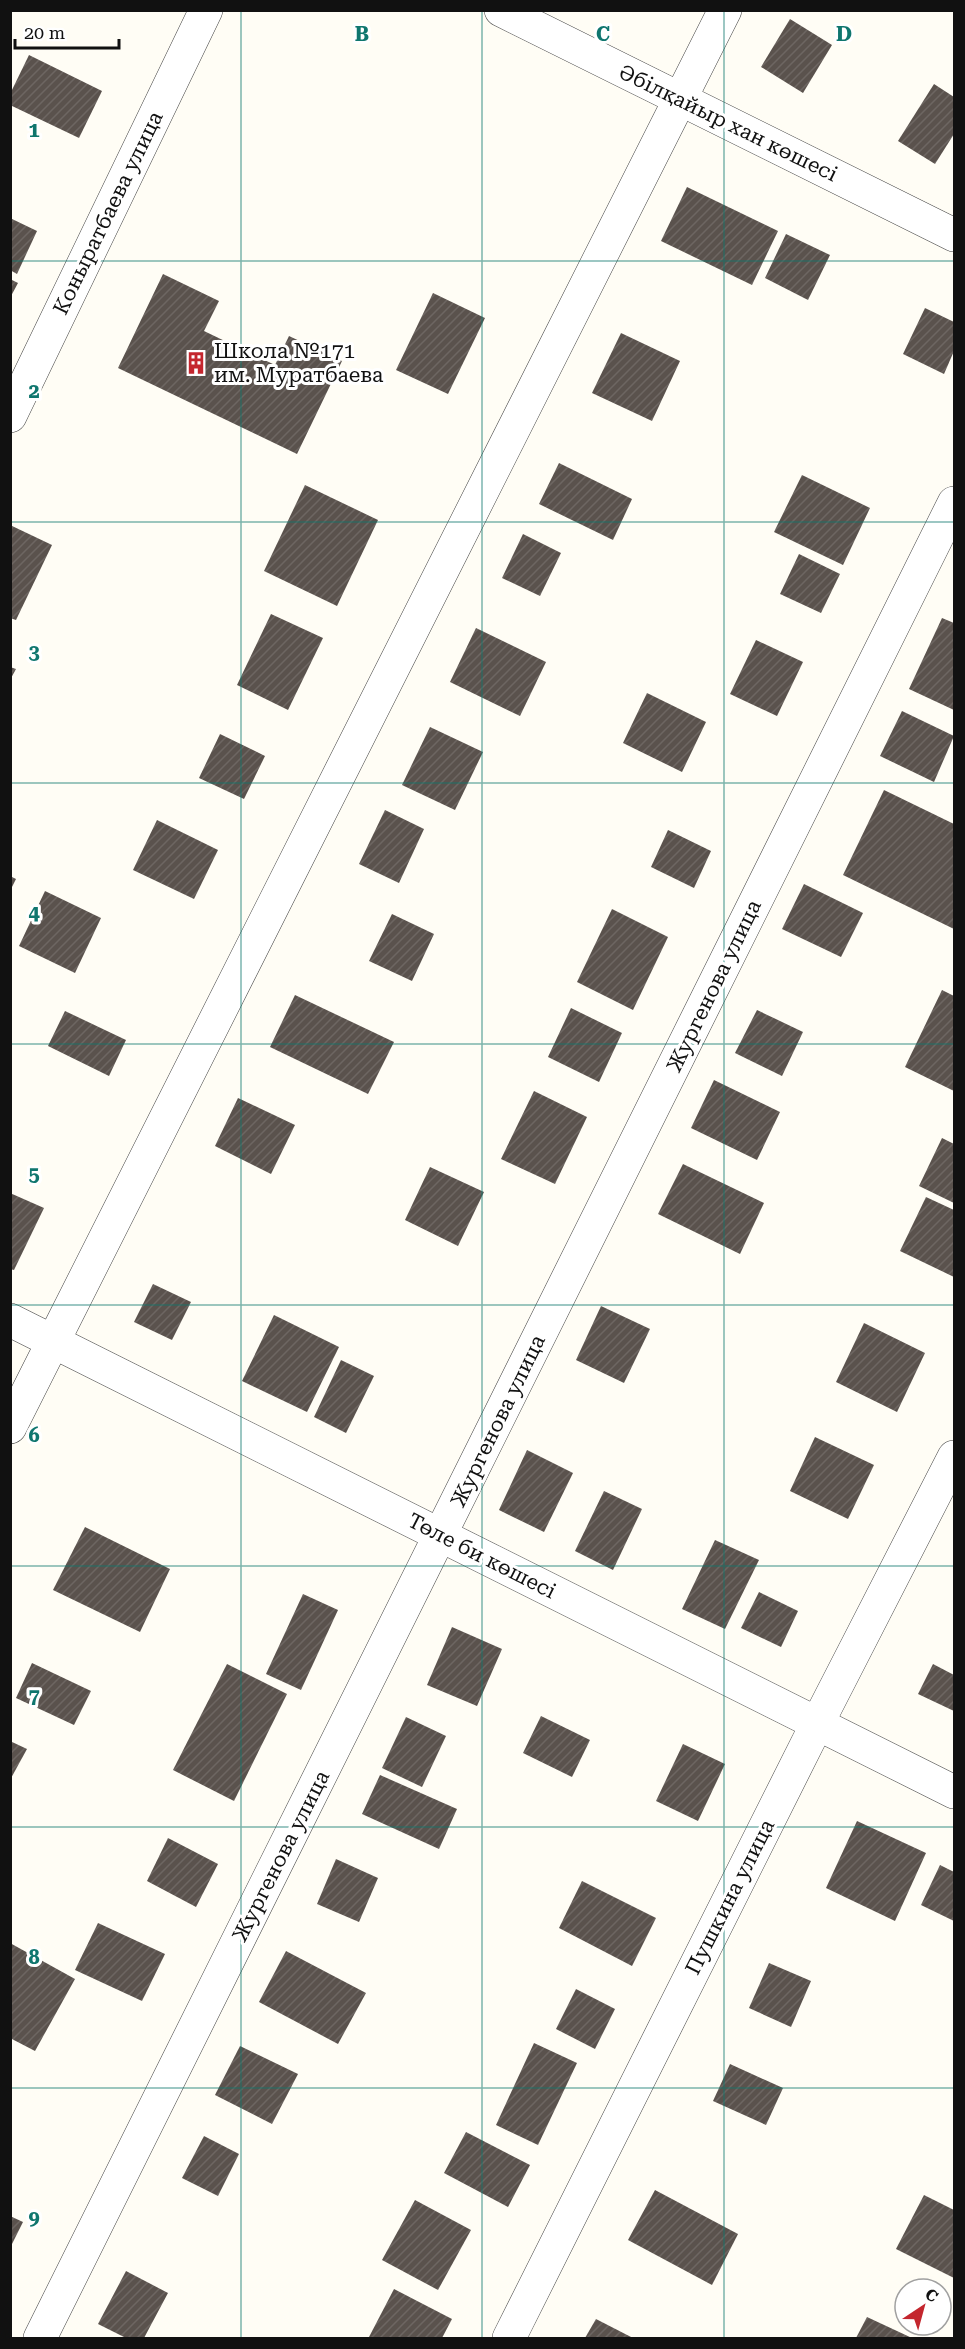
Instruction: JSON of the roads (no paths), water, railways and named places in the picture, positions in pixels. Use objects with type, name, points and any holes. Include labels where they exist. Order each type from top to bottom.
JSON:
[{"type":"street","name":"Коныратбаева улица","points":[[10,416],[206,10]]},
{"type":"street","name":"Әбілқайыр хан көшесі","points":[[501,10],[954,235]]},
{"type":"street","points":[[10,1427],[725,10]]},
{"type":"street","name":"Жургенова улица","points":[[40,2338],[954,502]]},
{"type":"street","name":"Төле би көшесі","points":[[10,1320],[954,1792]]},
{"type":"street","name":"Пушкина улица","points":[[509,2338],[954,1456]]},
{"type":"place","name":"Школа №171 им. Муратбаева","points":[[196,363]]}]
